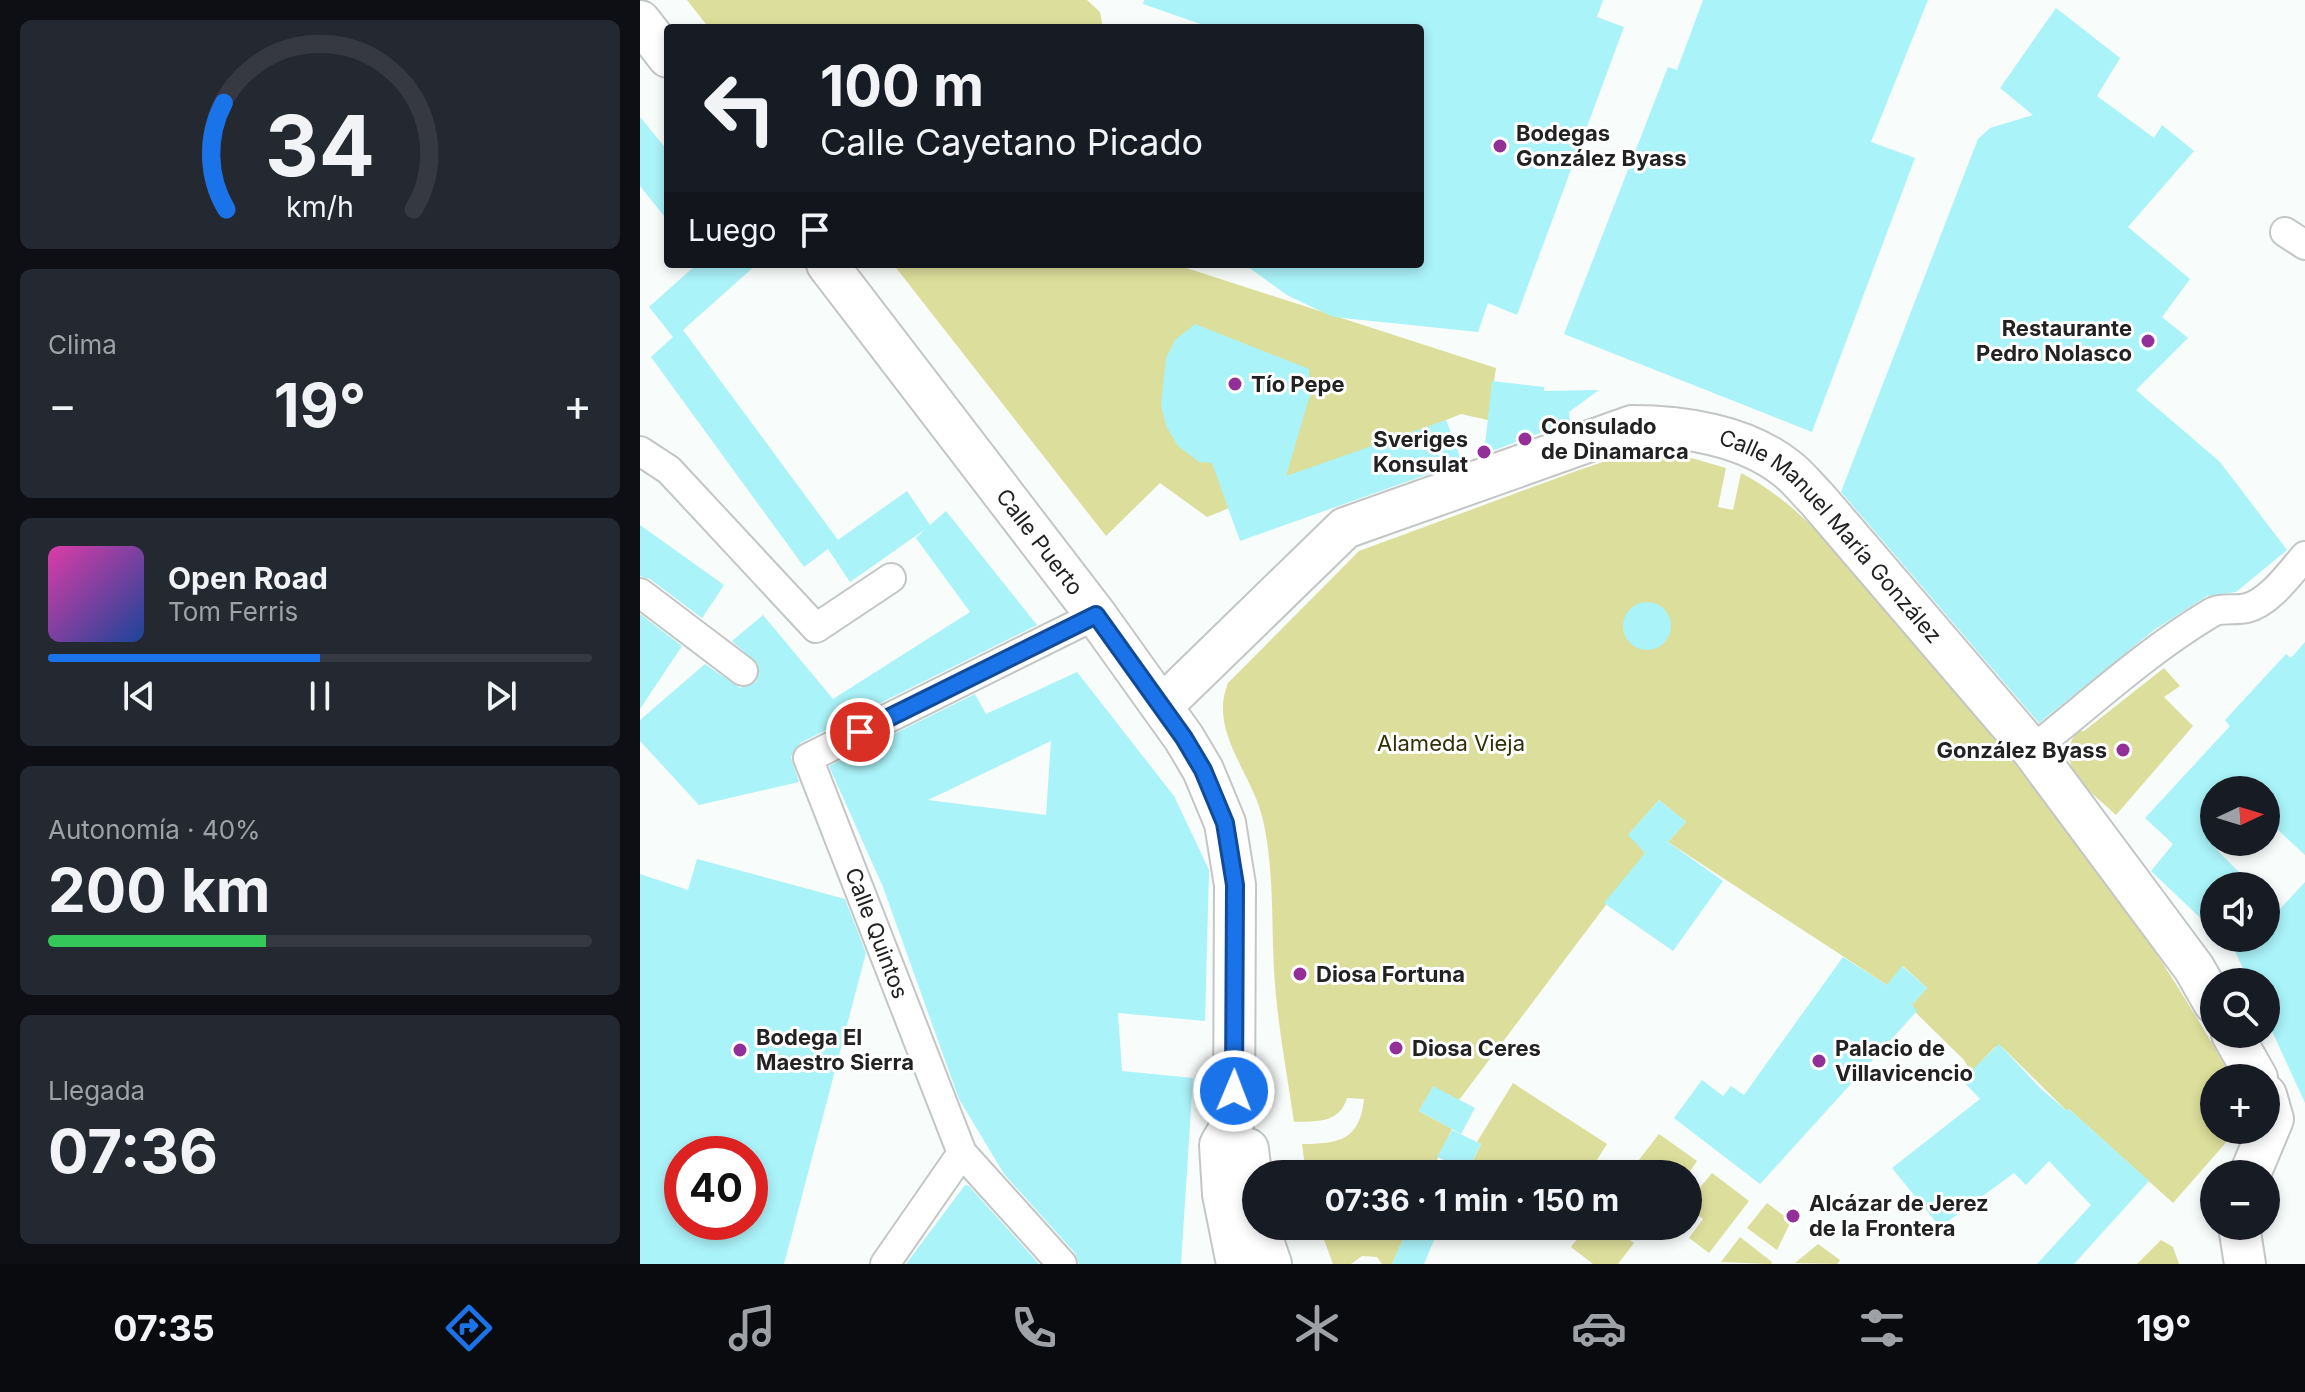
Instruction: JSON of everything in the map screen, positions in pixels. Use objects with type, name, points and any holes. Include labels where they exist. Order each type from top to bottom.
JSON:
[{"type":"street","points":[[640,21],[664,52]]},
{"type":"street","name":"Calle Puerto","points":[[830,268],[1096,615],[1162,706],[1209,784],[1231,849],[1235,885],[1234,1121],[1220,1145],[1223,1194],[1237,1264]]},
{"type":"street","name":"Calle Manuel María González","points":[[1162,706],[1345,528],[1632,426],[1666,426],[1739,443],[1785,467],[1817,499],[2032,750],[2167,930],[2200,981]]},
{"type":"street","points":[[640,451],[669,470],[816,628],[891,578]]},
{"type":"street","points":[[2032,750],[2160,647],[2215,610],[2234,612],[2252,607],[2267,597],[2305,556]]},
{"type":"street","points":[[640,593],[743,671]]},
{"type":"street","name":"Calle Quintos","points":[[962,1153],[808,758],[1096,615]]},
{"type":"street","name":"Calle Puerto","points":[[1234,1121],[1248,1144],[1250,1160]]},
{"type":"street","points":[[885,1264],[962,1153],[1062,1264]]},
{"type":"street","points":[[1263,1240],[1271,1264]]},
{"type":"street","points":[[2241,1240],[2245,1264]]},
{"type":"green space","points":[[687,0],[1087,0],[1100,12],[1102,24],[706,24]]},
{"type":"green space","points":[[896,268],[1186,268],[1496,368],[1488,420],[1461,414],[1207,517],[1160,483],[1106,536]]},
{"type":"green space","name":"Alameda Vieja","points":[[1651,454],[1681,455],[1726,468],[1718,507],[1733,510],[1741,473],[1788,504],[1847,564],[2007,748],[2050,803],[2106,879],[2184,997],[2200,1024],[2200,1048],[2214,1048],[2224,1064],[2200,1064],[2200,1144],[2225,1144],[2211,1160],[2200,1160],[2200,1172],[2173,1203],[2069,1109],[2067,1111],[2002,1047],[1995,1047],[1971,1072],[1964,1060],[1910,1007],[1927,988],[1903,966],[1887,985],[1668,842],[1686,822],[1659,800],[1629,834],[1645,853],[1459,1100],[1433,1087],[1419,1111],[1452,1129],[1437,1160],[1304,1160],[1302,1144],[1337,1141],[1352,1131],[1362,1113],[1364,1099],[1347,1098],[1333,1117],[1294,1122],[1276,996],[1267,842],[1258,803],[1228,735],[1223,701],[1228,683],[1359,551],[1612,459]]},
{"type":"green space","points":[[2164,668],[2180,686],[2164,697],[2193,726],[2116,815],[2078,778],[2069,756],[2070,744],[2077,731],[2084,731]]},
{"type":"green space","points":[[1513,1083],[1607,1144],[1597,1160],[1473,1160],[1481,1144],[1477,1142]]},
{"type":"green space","points":[[1659,1134],[1696,1160],[1639,1160]]},
{"type":"green space","points":[[1712,1173],[1749,1201],[1709,1253],[1692,1240],[1702,1240],[1702,1185]]},
{"type":"green space","points":[[1767,1203],[1791,1221],[1777,1250],[1747,1228]]},
{"type":"green space","points":[[1740,1237],[1772,1262],[1771,1264],[1721,1262]]},
{"type":"green space","points":[[1324,1240],[1403,1240],[1392,1264],[1382,1264],[1377,1257],[1362,1256],[1351,1264],[1333,1264]]},
{"type":"green space","points":[[1576,1240],[1630,1240],[1634,1243],[1618,1264],[1593,1264],[1571,1247]]},
{"type":"green space","points":[[2161,1240],[2173,1247],[2179,1264],[2137,1264]]},
{"type":"green space","points":[[1818,1244],[1840,1260],[1837,1264],[1795,1263]]},
{"type":"building","name":"Bodegas González Byass","points":[[1144,0],[1603,0],[1597,17],[1624,27],[1517,315],[1488,303],[1478,332],[1333,317],[1287,295],[1250,268],[1424,268],[1424,24],[1200,24],[1143,4]]},
{"type":"building","points":[[1703,0],[1928,0],[1871,142],[1915,158],[1812,432],[1564,334],[1668,67],[1677,70]]},
{"type":"building","points":[[2056,8],[2120,58],[2097,96],[2154,138],[2162,125],[2194,151],[2128,227],[2190,279],[2162,317],[2188,338],[2136,390],[2220,462],[2287,550],[2236,592],[2207,596],[2154,630],[2039,723],[1841,492],[1978,139],[1990,128],[2033,115],[2000,88]]},
{"type":"building","points":[[640,117],[664,146],[664,216],[640,186]]},
{"type":"building","points":[[693,268],[753,268],[683,330],[838,540],[907,491],[930,525],[946,511],[1037,625],[800,743],[791,757],[799,782],[699,805],[640,741],[640,720],[705,664],[740,688],[756,682],[758,664],[732,641],[763,615],[833,699],[970,612],[916,538],[924,530],[850,582],[828,549],[804,567],[651,357],[673,337],[649,307]]},
{"type":"building","points":[[1195,324],[1309,369],[1310,395],[1286,476],[1446,420],[1462,462],[1240,541],[1212,463],[1199,462],[1178,446],[1166,426],[1161,405],[1166,358],[1175,340]]},
{"type":"building","points":[[1492,381],[1544,387],[1544,391],[1599,390],[1569,412],[1570,422],[1484,454]]},
{"type":"building","points":[[640,525],[724,585],[702,618],[650,579],[640,576]]},
{"type":"building","points":[[1647,602],[1656,603],[1664,609],[1670,617],[1670,635],[1664,643],[1656,649],[1647,650],[1638,649],[1630,643],[1624,635],[1623,626],[1624,617],[1630,609],[1638,603]]},
{"type":"building","points":[[640,614],[682,646],[640,709]]},
{"type":"building","points":[[2305,642],[2305,855],[2280,832],[2280,776],[2200,776],[2200,856],[2223,856],[2239,872],[2200,872],[2200,918],[2151,871],[2173,844],[2145,818],[2230,726],[2225,720],[2286,654],[2291,658]]},
{"type":"building","points":[[1077,672],[1174,796],[1209,870],[1205,1021],[1118,1013],[1122,1071],[1193,1078],[1181,1264],[1079,1264],[1075,1253],[1004,1174],[959,1099],[883,887],[829,766],[975,694],[986,714]],"holes":[[[1051,741],[1046,815],[928,800]]]},
{"type":"building","points":[[1659,800],[1686,822],[1668,842],[1723,881],[1673,951],[1604,903],[1645,853],[1628,835]]},
{"type":"building","name":"Bodega El Maestro Sierra","points":[[697,859],[845,899],[866,953],[784,1264],[640,1264],[640,874],[688,890]]},
{"type":"building","points":[[2305,882],[2305,1103],[2280,1048],[2280,968],[2243,968],[2235,952],[2280,952],[2280,909]]},
{"type":"building","name":"Palacio de Villavicencio","points":[[1843,957],[1887,985],[1902,966],[1927,988],[1912,1005],[1917,1011],[1760,1184],[1674,1118],[1702,1080],[1723,1096],[1731,1086],[1744,1095]]},
{"type":"building","points":[[1999,1044],[2040,1088],[2067,1111],[2069,1109],[2149,1181],[2074,1264],[2037,1264],[2091,1205],[2049,1161],[2026,1185],[2014,1173],[1940,1227],[1892,1168],[1980,1099],[1962,1080]]},
{"type":"building","points":[[1433,1086],[1475,1108],[1461,1134],[1419,1111]]},
{"type":"building","points":[[1452,1130],[1481,1144],[1473,1160],[1437,1157]]},
{"type":"building","points":[[965,1185],[969,1186],[1039,1264],[906,1264]]},
{"type":"building","points":[[1403,1240],[1434,1240],[1424,1264],[1392,1264]]},
{"type":"place","name":"Bodegas González Byass","points":[[1500,146]]},
{"type":"place","name":"Restaurante Pedro Nolasco","points":[[2148,341]]},
{"type":"place","name":"Tío Pepe","points":[[1235,384]]},
{"type":"place","name":"Consulado de Dinamarca","points":[[1525,439]]},
{"type":"place","name":"Sveriges Konsulat","points":[[1484,452]]},
{"type":"place","name":"González Byass","points":[[2123,750]]},
{"type":"place","name":"Diosa Fortuna","points":[[1300,974]]},
{"type":"place","name":"Diosa Ceres","points":[[1396,1048]]},
{"type":"place","name":"Bodega El Maestro Sierra","points":[[740,1050]]},
{"type":"place","name":"Palacio de Villavicencio","points":[[1819,1061]]},
{"type":"place","name":"Alcázar de Jerez de la Frontera","points":[[1793,1216]]},
{"type":"route","points":[[860,732],[1096,615],[1184,738],[1203,770],[1225,823],[1235,885],[1234,1091]]}]
